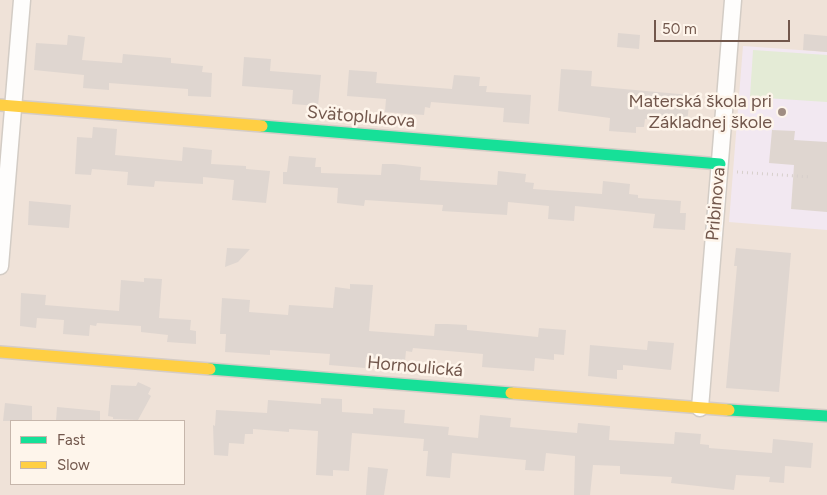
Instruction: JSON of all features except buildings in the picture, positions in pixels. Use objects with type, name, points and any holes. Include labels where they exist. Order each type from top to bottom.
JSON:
[{"type":"street","points":[[0,266],[6,106],[22,0]]},
{"type":"street","name":"Pribinova","points":[[700,408],[733,0]]},
{"type":"street","name":"Svätoplukova","points":[[6,106],[719,167]]},
{"type":"street","name":"Hornoulická","points":[[0,352],[700,408],[827,416]]},
{"type":"path","points":[[719,167],[811,177]]},
{"type":"shaded area","points":[[0,0],[827,0],[827,495],[0,495]]},
{"type":"shaded area","name":"Materská škola pri Základnej škole","points":[[743,46],[827,52],[827,230],[729,222]]},
{"type":"green space","points":[[753,50],[827,55],[827,102],[750,97]]},
{"type":"traffic: fast","points":[[262,126],[720,164]]},
{"type":"traffic: fast","points":[[210,369],[511,393]]},
{"type":"traffic: fast","points":[[729,410],[827,416]]},
{"type":"traffic: slow","points":[[0,105],[262,126]]},
{"type":"traffic: slow","points":[[0,352],[210,369]]},
{"type":"traffic: slow","points":[[511,393],[729,410]]},
{"type":"place","name":"Materská škola pri Základnej škole","points":[[782,112]]}]
